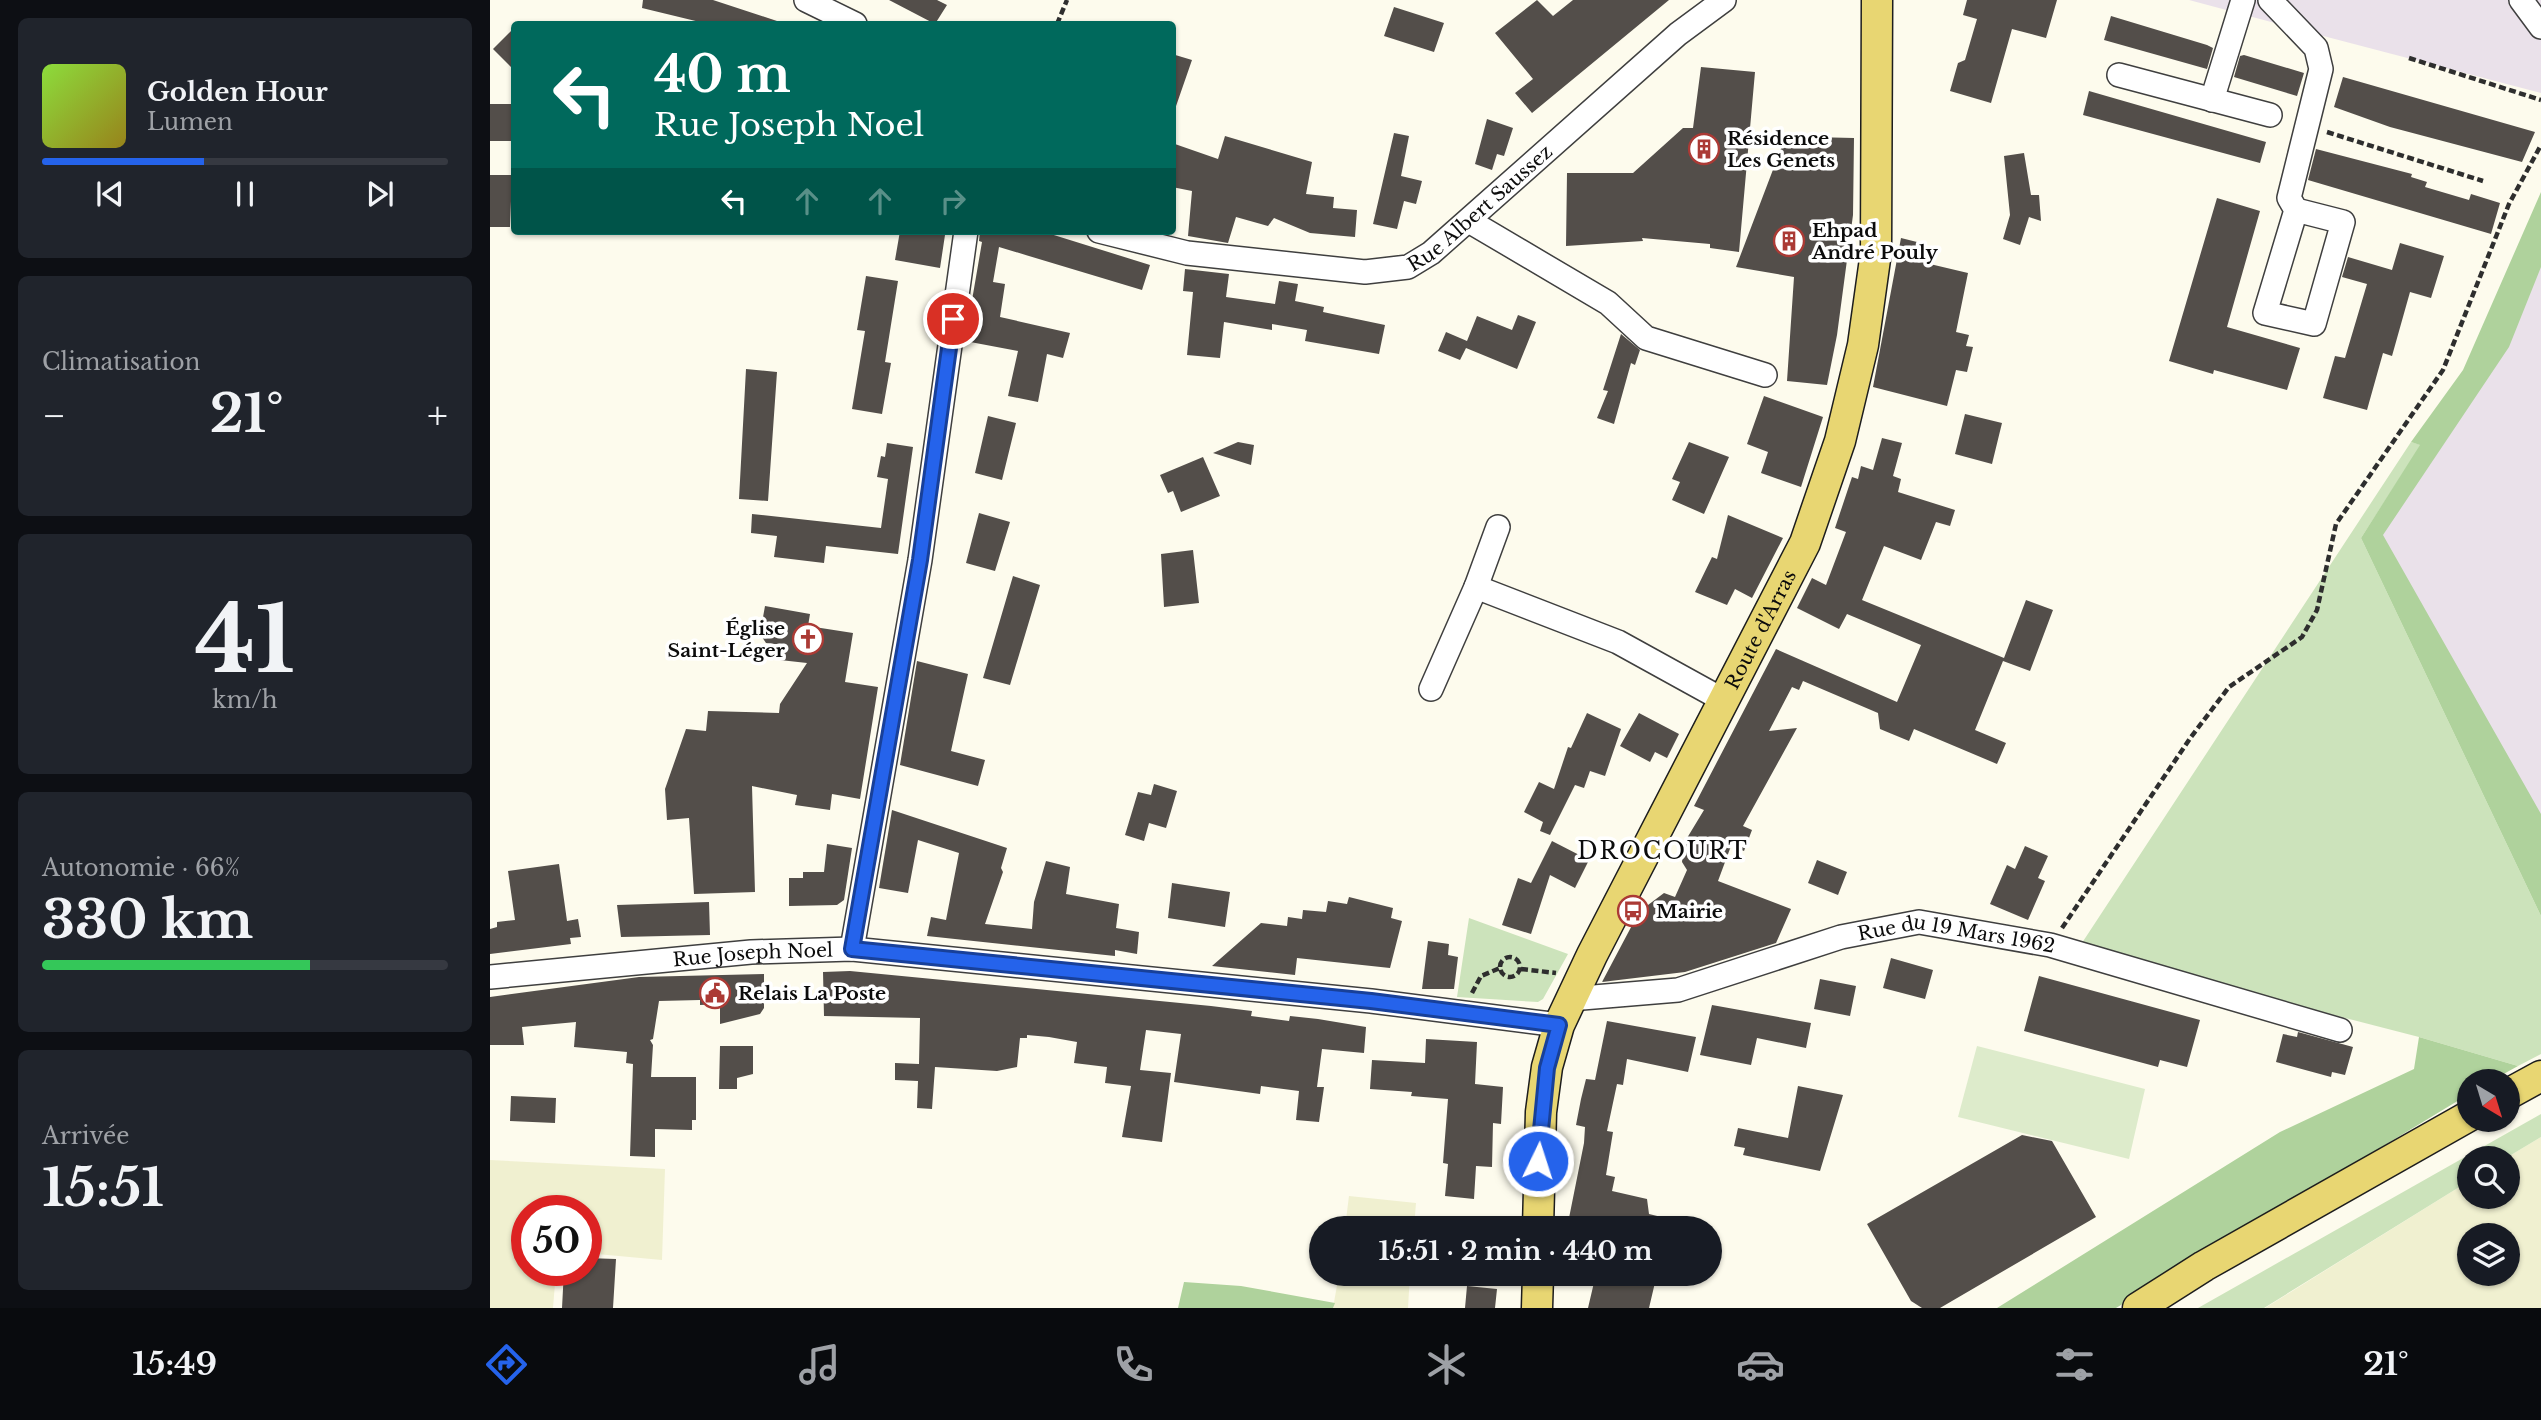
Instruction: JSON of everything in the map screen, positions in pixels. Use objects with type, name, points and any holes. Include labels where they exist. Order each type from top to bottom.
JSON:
[{"type":"main road","name":"Route d'Arras","points":[[1538,1216],[1541,1112],[1547,1068],[1570,1000],[1725,701],[1815,517],[1840,440],[1863,345],[1876,252],[1877,0]]},
{"type":"main road","points":[[2520,1087],[2541,1076]]},
{"type":"main road","points":[[2137,1308],[2204,1266],[2457,1123]]},
{"type":"main road","points":[[1537,1308],[1538,1286]]},
{"type":"street","points":[[806,0],[849,21]]},
{"type":"street","name":"Rue Albert Saussez","points":[[1115,235],[1187,253],[1366,272],[1408,267],[1431,253],[1469,221],[1678,34],[1724,0]]},
{"type":"street","points":[[2212,100],[2243,0]]},
{"type":"street","points":[[2270,0],[2316,48],[2322,69],[2289,198],[2296,210],[2343,222],[2314,324],[2265,313],[2296,210]]},
{"type":"street","points":[[2521,0],[2541,27]]},
{"type":"street","points":[[2119,75],[2270,115]]},
{"type":"street","points":[[1469,221],[1608,303],[1646,338],[1765,375]]},
{"type":"street","points":[[852,949],[920,560],[965,235]]},
{"type":"street","points":[[1431,689],[1476,587],[1498,527]]},
{"type":"street","points":[[1476,587],[1618,642],[1725,701]]},
{"type":"street","name":"Rue du 19 Mars 1962","points":[[1570,1000],[1678,990],[1841,937],[1919,922],[2050,945],[2340,1030]]},
{"type":"street","name":"Rue Joseph Noel","points":[[490,977],[751,952],[852,949],[1371,1001],[1470,1014],[1570,1000]]},
{"type":"path","points":[[1058,21],[1067,0]]},
{"type":"path","points":[[2409,58],[2541,100]]},
{"type":"path","points":[[2306,125],[2483,181]]},
{"type":"path","points":[[2050,945],[2191,737],[2229,687],[2302,637],[2317,610],[2336,524],[2443,370],[2509,204],[2541,145]]},
{"type":"path","points":[[1500,968],[1504,959],[1517,959],[1521,969],[1570,1000]]},
{"type":"path","points":[[1500,968],[1505,976],[1511,977],[1521,969]]},
{"type":"path","points":[[1470,1014],[1472,989],[1476,982],[1492,969],[1500,968]]},
{"type":"shaded area","points":[[2189,0],[2541,0],[2541,93],[2331,38]]},
{"type":"shaded area","points":[[2541,248],[2541,851],[2372,534]]},
{"type":"green space","points":[[2541,192],[2541,267],[2509,347],[2383,535],[2541,814],[2541,916],[2361,538],[2420,445],[2411,442],[2463,370]]},
{"type":"green space","points":[[2411,442],[2421,445],[2361,538],[2541,916],[2541,1054],[2518,1066],[2419,1037],[2078,949]]},
{"type":"green space","points":[[1469,918],[1568,954],[1543,999],[1538,1002],[1457,997]]},
{"type":"green space","points":[[2419,1037],[2518,1066],[2513,1069],[2457,1069],[2457,1101],[2116,1308],[1997,1308],[2280,1132],[2414,1069]]},
{"type":"green space","points":[[1977,1046],[2145,1089],[2129,1159],[1958,1117]]},
{"type":"green space","points":[[2541,1114],[2541,1137],[2520,1150],[2520,1146],[2484,1146],[2509,1132],[2520,1132],[2520,1126]]},
{"type":"green space","points":[[2541,1137],[2541,1308],[2265,1308],[2457,1188],[2457,1209],[2520,1209],[2520,1150]]},
{"type":"green space","points":[[490,1160],[665,1169],[662,1260],[602,1254],[602,1195],[511,1195],[511,1286],[555,1286],[553,1308],[490,1308]]},
{"type":"green space","points":[[2457,1162],[2457,1188],[2264,1308],[2198,1308]]},
{"type":"green space","points":[[1349,1196],[1416,1203],[1415,1216],[1346,1216]]},
{"type":"green space","points":[[1184,1282],[1241,1286],[1335,1303],[1333,1308],[1178,1308]]},
{"type":"green space","points":[[1337,1286],[1409,1286],[1408,1308],[1333,1308]]},
{"type":"building","points":[[643,0],[713,0],[777,21],[696,21],[642,8]]},
{"type":"building","points":[[889,0],[937,0],[947,5],[937,21],[929,21]]},
{"type":"building","points":[[1537,0],[1553,16],[1573,0],[1669,0],[1532,113],[1515,93],[1533,79],[1495,33]]},
{"type":"building","points":[[1967,0],[2057,0],[2046,38],[2012,29],[1991,103],[1950,91],[1958,63],[1965,60],[1977,19],[1963,15]]},
{"type":"building","points":[[1394,7],[1444,23],[1434,52],[1384,36]]},
{"type":"building","points":[[2111,16],[2213,48],[2207,69],[2104,40]]},
{"type":"building","points":[[511,31],[511,67],[493,49]]},
{"type":"building","points":[[1176,55],[1192,60],[1176,106]]},
{"type":"building","points":[[2240,56],[2304,73],[2297,96],[2234,77]]},
{"type":"building","name":"Résidence Les Genets","points":[[1701,67],[1755,72],[1739,252],[1710,248],[1710,244],[1642,238],[1643,241],[1566,246],[1567,173],[1633,173],[1683,128],[1693,128]]},
{"type":"building","points":[[2343,77],[2535,132],[2522,162],[2390,127],[2334,107]]},
{"type":"building","points":[[2089,91],[2266,142],[2260,163],[2083,115]]},
{"type":"building","points":[[490,104],[511,104],[511,141],[490,141]]},
{"type":"building","points":[[1487,119],[1513,128],[1504,156],[1497,154],[1492,170],[1475,164]]},
{"type":"building","points":[[1394,133],[1409,136],[1401,176],[1422,181],[1416,204],[1404,201],[1397,229],[1373,224]]},
{"type":"building","points":[[1225,136],[1312,162],[1306,194],[1334,197],[1333,208],[1357,210],[1355,237],[1310,233],[1274,218],[1268,226],[1236,217],[1228,243],[1188,236],[1192,191],[1176,188],[1176,144],[1218,159]]},
{"type":"building","name":"Ehpad André Pouly","points":[[1785,138],[1854,138],[1853,215],[1837,335],[1827,385],[1787,381],[1794,277],[1736,267]]},
{"type":"building","points":[[2316,149],[2412,174],[2411,177],[2427,182],[2425,187],[2469,200],[2471,194],[2500,203],[2491,234],[2308,180]]},
{"type":"building","points":[[2024,153],[2031,195],[2039,195],[2041,221],[2029,217],[2020,245],[2003,239],[2010,215],[2004,156]]},
{"type":"building","points":[[490,175],[511,175],[510,227],[490,227]]},
{"type":"building","points":[[2217,198],[2260,211],[2227,327],[2300,348],[2287,390],[2214,370],[2213,374],[2169,361]]},
{"type":"building","points":[[899,235],[945,235],[940,268],[895,260]]},
{"type":"building","points":[[980,235],[1054,235],[1150,265],[1142,290],[999,247],[993,282],[1005,284],[1000,317],[1070,333],[1063,358],[1047,354],[1038,402],[1008,396],[1018,351],[965,341],[982,242],[979,241]]},
{"type":"building","points":[[1901,238],[1921,243],[1918,254],[1931,257],[1930,264],[1968,273],[1956,332],[1969,335],[1966,346],[1973,347],[1967,372],[1956,370],[1947,406],[1873,387]]},
{"type":"building","points":[[2400,243],[2444,256],[2431,298],[2410,292],[2392,356],[2383,353],[2367,410],[2323,398],[2335,356],[2345,358],[2367,284],[2342,277],[2348,257],[2392,270]]},
{"type":"building","points":[[1185,269],[1229,274],[1226,297],[1275,304],[1279,281],[1298,284],[1295,301],[1324,307],[1323,312],[1385,325],[1379,354],[1305,341],[1307,330],[1272,324],[1272,330],[1224,322],[1220,358],[1187,355],[1193,292],[1183,291]]},
{"type":"building","points":[[866,276],[898,281],[885,362],[891,363],[882,414],[852,409],[865,331],[857,330]]},
{"type":"building","points":[[1518,315],[1536,322],[1517,369],[1466,348],[1460,360],[1438,351],[1446,332],[1467,341],[1477,316],[1512,330]]},
{"type":"building","points":[[1621,334],[1640,350],[1635,365],[1631,363],[1614,424],[1597,418],[1608,391],[1603,390]]},
{"type":"building","points":[[746,369],[777,372],[768,501],[739,499]]},
{"type":"building","points":[[1764,396],[1823,417],[1801,487],[1761,473],[1768,452],[1747,444]]},
{"type":"building","points":[[1965,414],[2002,423],[1992,464],[1955,454]]},
{"type":"building","points":[[988,416],[1016,423],[1002,480],[975,473]]},
{"type":"building","points":[[1882,438],[1902,443],[1893,476],[1901,479],[1898,492],[1955,510],[1950,526],[1936,522],[1921,560],[1884,546],[1862,600],[2004,658],[2026,600],[2053,610],[2030,671],[2003,661],[1975,730],[2006,743],[1997,764],[1914,729],[1909,741],[1880,729],[1878,713],[1803,681],[1799,690],[1792,687],[1769,731],[1797,728],[1743,826],[1752,830],[1744,851],[1731,846],[1718,881],[1791,909],[1776,943],[1685,972],[1602,982],[1638,914],[1643,916],[1648,905],[1664,893],[1675,897],[1687,870],[1682,862],[1684,843],[1704,810],[1694,806],[1776,649],[1897,702],[1921,645],[1847,614],[1839,629],[1797,608],[1812,578],[1826,585],[1846,532],[1835,528],[1852,477],[1858,479],[1861,466],[1873,470]]},
{"type":"building","points":[[1238,442],[1254,445],[1251,465],[1213,453]]},
{"type":"building","points":[[1689,442],[1729,457],[1704,514],[1672,500],[1680,482],[1672,479]]},
{"type":"building","points":[[887,443],[913,447],[898,554],[826,546],[824,563],[774,557],[777,536],[751,533],[752,514],[881,528],[888,479],[877,477]]},
{"type":"building","points":[[1203,457],[1220,496],[1181,512],[1173,491],[1168,493],[1160,475]]},
{"type":"building","points":[[979,513],[1010,522],[995,571],[966,563]]},
{"type":"building","points":[[1728,515],[1783,538],[1752,598],[1735,589],[1727,605],[1695,592],[1712,557],[1717,559]]},
{"type":"building","points":[[1193,550],[1199,603],[1164,607],[1161,554]]},
{"type":"building","points":[[1013,576],[1040,585],[1010,685],[983,678]]},
{"type":"building","points":[[765,606],[810,614],[808,626],[853,633],[845,682],[878,687],[860,799],[832,794],[830,810],[795,805],[797,795],[752,786],[755,892],[694,894],[689,818],[667,820],[665,789],[686,729],[706,731],[708,711],[779,713],[780,704],[807,663],[780,660],[783,645],[766,643],[760,634]]},
{"type":"building","points":[[917,661],[968,674],[951,751],[985,760],[978,786],[900,765]]},
{"type":"building","points":[[1587,713],[1621,729],[1605,776],[1590,771],[1584,788],[1575,785],[1550,835],[1540,831],[1543,822],[1524,812],[1539,782],[1554,789],[1568,747],[1571,748]]},
{"type":"building","points":[[1639,713],[1679,734],[1667,758],[1655,752],[1650,762],[1620,746]]},
{"type":"building","points":[[1154,784],[1177,791],[1166,828],[1149,823],[1144,841],[1125,835],[1138,792],[1151,795]]},
{"type":"building","points":[[892,810],[1007,848],[1001,868],[1003,872],[985,924],[1032,929],[1034,902],[1046,861],[1070,867],[1066,894],[1119,904],[1116,928],[1139,932],[1137,954],[1115,950],[1115,956],[927,936],[931,917],[946,920],[959,853],[918,840],[908,893],[879,888]]},
{"type":"building","points":[[1552,841],[1589,860],[1575,888],[1550,875],[1531,934],[1502,925],[1518,878],[1531,883]]},
{"type":"building","points":[[827,844],[852,848],[844,900],[837,905],[789,906],[789,878],[803,878],[803,872],[824,872]]},
{"type":"building","points":[[2025,846],[2048,856],[2038,878],[2045,881],[2028,920],[1990,904],[2007,865],[2015,869]]},
{"type":"building","points":[[1817,860],[1847,872],[1838,895],[1808,883]]},
{"type":"building","points":[[559,864],[567,921],[578,919],[581,937],[570,938],[571,944],[490,954],[490,929],[497,927],[497,922],[515,920],[508,871]]},
{"type":"building","points":[[1172,883],[1230,892],[1225,927],[1168,918]]},
{"type":"building","points":[[1349,897],[1393,908],[1391,918],[1402,921],[1390,968],[1297,958],[1295,975],[1212,966],[1261,923],[1287,926],[1288,917],[1302,919],[1303,910],[1326,912],[1328,901],[1347,904]]},
{"type":"building","points":[[709,902],[710,935],[621,937],[617,905]]},
{"type":"building","points":[[1428,941],[1449,944],[1448,955],[1458,957],[1454,989],[1422,989]]},
{"type":"building","points":[[1891,958],[1933,970],[1925,999],[1883,988]]},
{"type":"building","points":[[850,971],[1211,1006],[1252,1011],[1251,1016],[1289,1021],[1290,1016],[1318,1019],[1366,1027],[1364,1053],[1322,1049],[1317,1087],[1324,1087],[1319,1122],[1296,1120],[1299,1091],[1261,1086],[1260,1094],[1174,1082],[1181,1034],[1146,1030],[1140,1070],[1171,1073],[1162,1142],[1122,1137],[1131,1086],[1105,1083],[1107,1067],[1074,1063],[1077,1042],[1049,1037],[1027,1035],[1027,1038],[1020,1038],[1017,1067],[997,1071],[935,1067],[932,1109],[917,1108],[918,1081],[895,1080],[895,1063],[919,1064],[920,1018],[824,1016],[823,972]]},
{"type":"building","points":[[764,974],[764,1008],[760,1014],[720,1024],[720,1004],[700,1005],[700,1000],[659,1001],[653,1039],[650,1040],[653,1045],[651,1077],[696,1077],[696,1120],[692,1120],[692,1130],[655,1129],[655,1157],[630,1156],[633,1064],[626,1063],[627,1052],[574,1047],[576,1022],[522,1027],[524,1045],[490,1045],[490,997],[639,977]]},
{"type":"building","points":[[2039,976],[2200,1020],[2187,1067],[2160,1060],[2158,1067],[2024,1031]]},
{"type":"building","points":[[1820,979],[1856,986],[1850,1016],[1814,1009]]},
{"type":"building","points":[[1712,1005],[1811,1023],[1806,1048],[1757,1038],[1751,1065],[1700,1055]]},
{"type":"building","points":[[1607,1021],[1696,1037],[1688,1072],[1627,1059],[1623,1085],[1617,1084],[1607,1131],[1613,1132],[1606,1175],[1615,1177],[1612,1191],[1647,1199],[1649,1214],[1657,1216],[1569,1216],[1584,1143],[1585,1127],[1576,1125],[1586,1079],[1595,1080]]},
{"type":"building","points":[[2298,1032],[2353,1047],[2345,1075],[2332,1072],[2331,1077],[2276,1062],[2283,1034],[2297,1037]]},
{"type":"building","points":[[1426,1039],[1477,1042],[1475,1084],[1503,1087],[1501,1124],[1493,1123],[1492,1167],[1476,1166],[1474,1199],[1445,1196],[1448,1164],[1443,1163],[1448,1099],[1411,1096],[1412,1092],[1370,1089],[1372,1060],[1425,1063]]},
{"type":"building","points":[[720,1046],[753,1046],[753,1074],[737,1078],[737,1089],[719,1089]]},
{"type":"building","points":[[1798,1086],[1843,1095],[1820,1171],[1743,1155],[1745,1148],[1734,1146],[1738,1128],[1788,1138]]},
{"type":"building","points":[[511,1096],[556,1098],[555,1123],[510,1121]]},
{"type":"building","points":[[2022,1135],[2052,1141],[2096,1217],[1940,1308],[1922,1308],[1911,1301],[1867,1224]]},
{"type":"building","points":[[602,1259],[616,1259],[613,1308],[562,1308],[563,1286],[602,1286]]},
{"type":"building","points":[[1467,1286],[1497,1289],[1495,1308],[1465,1308]]},
{"type":"building","points":[[1593,1286],[1654,1286],[1649,1308],[1588,1308]]},
{"type":"place","name":"Résidence Les Genets","points":[[1704,149]]},
{"type":"place","name":"Ehpad André Pouly","points":[[1789,241]]},
{"type":"place","name":"Église Saint-Léger","points":[[808,639]]},
{"type":"place","name":"Mairie","points":[[1633,911]]},
{"type":"place","name":"Relais La Poste","points":[[715,993]]},
{"type":"district","name":"DROCOURT","points":[[1663,851]]},
{"type":"route","points":[[953,319],[920,560],[852,949],[1371,1001],[1559,1025],[1547,1068],[1538,1161]]}]
